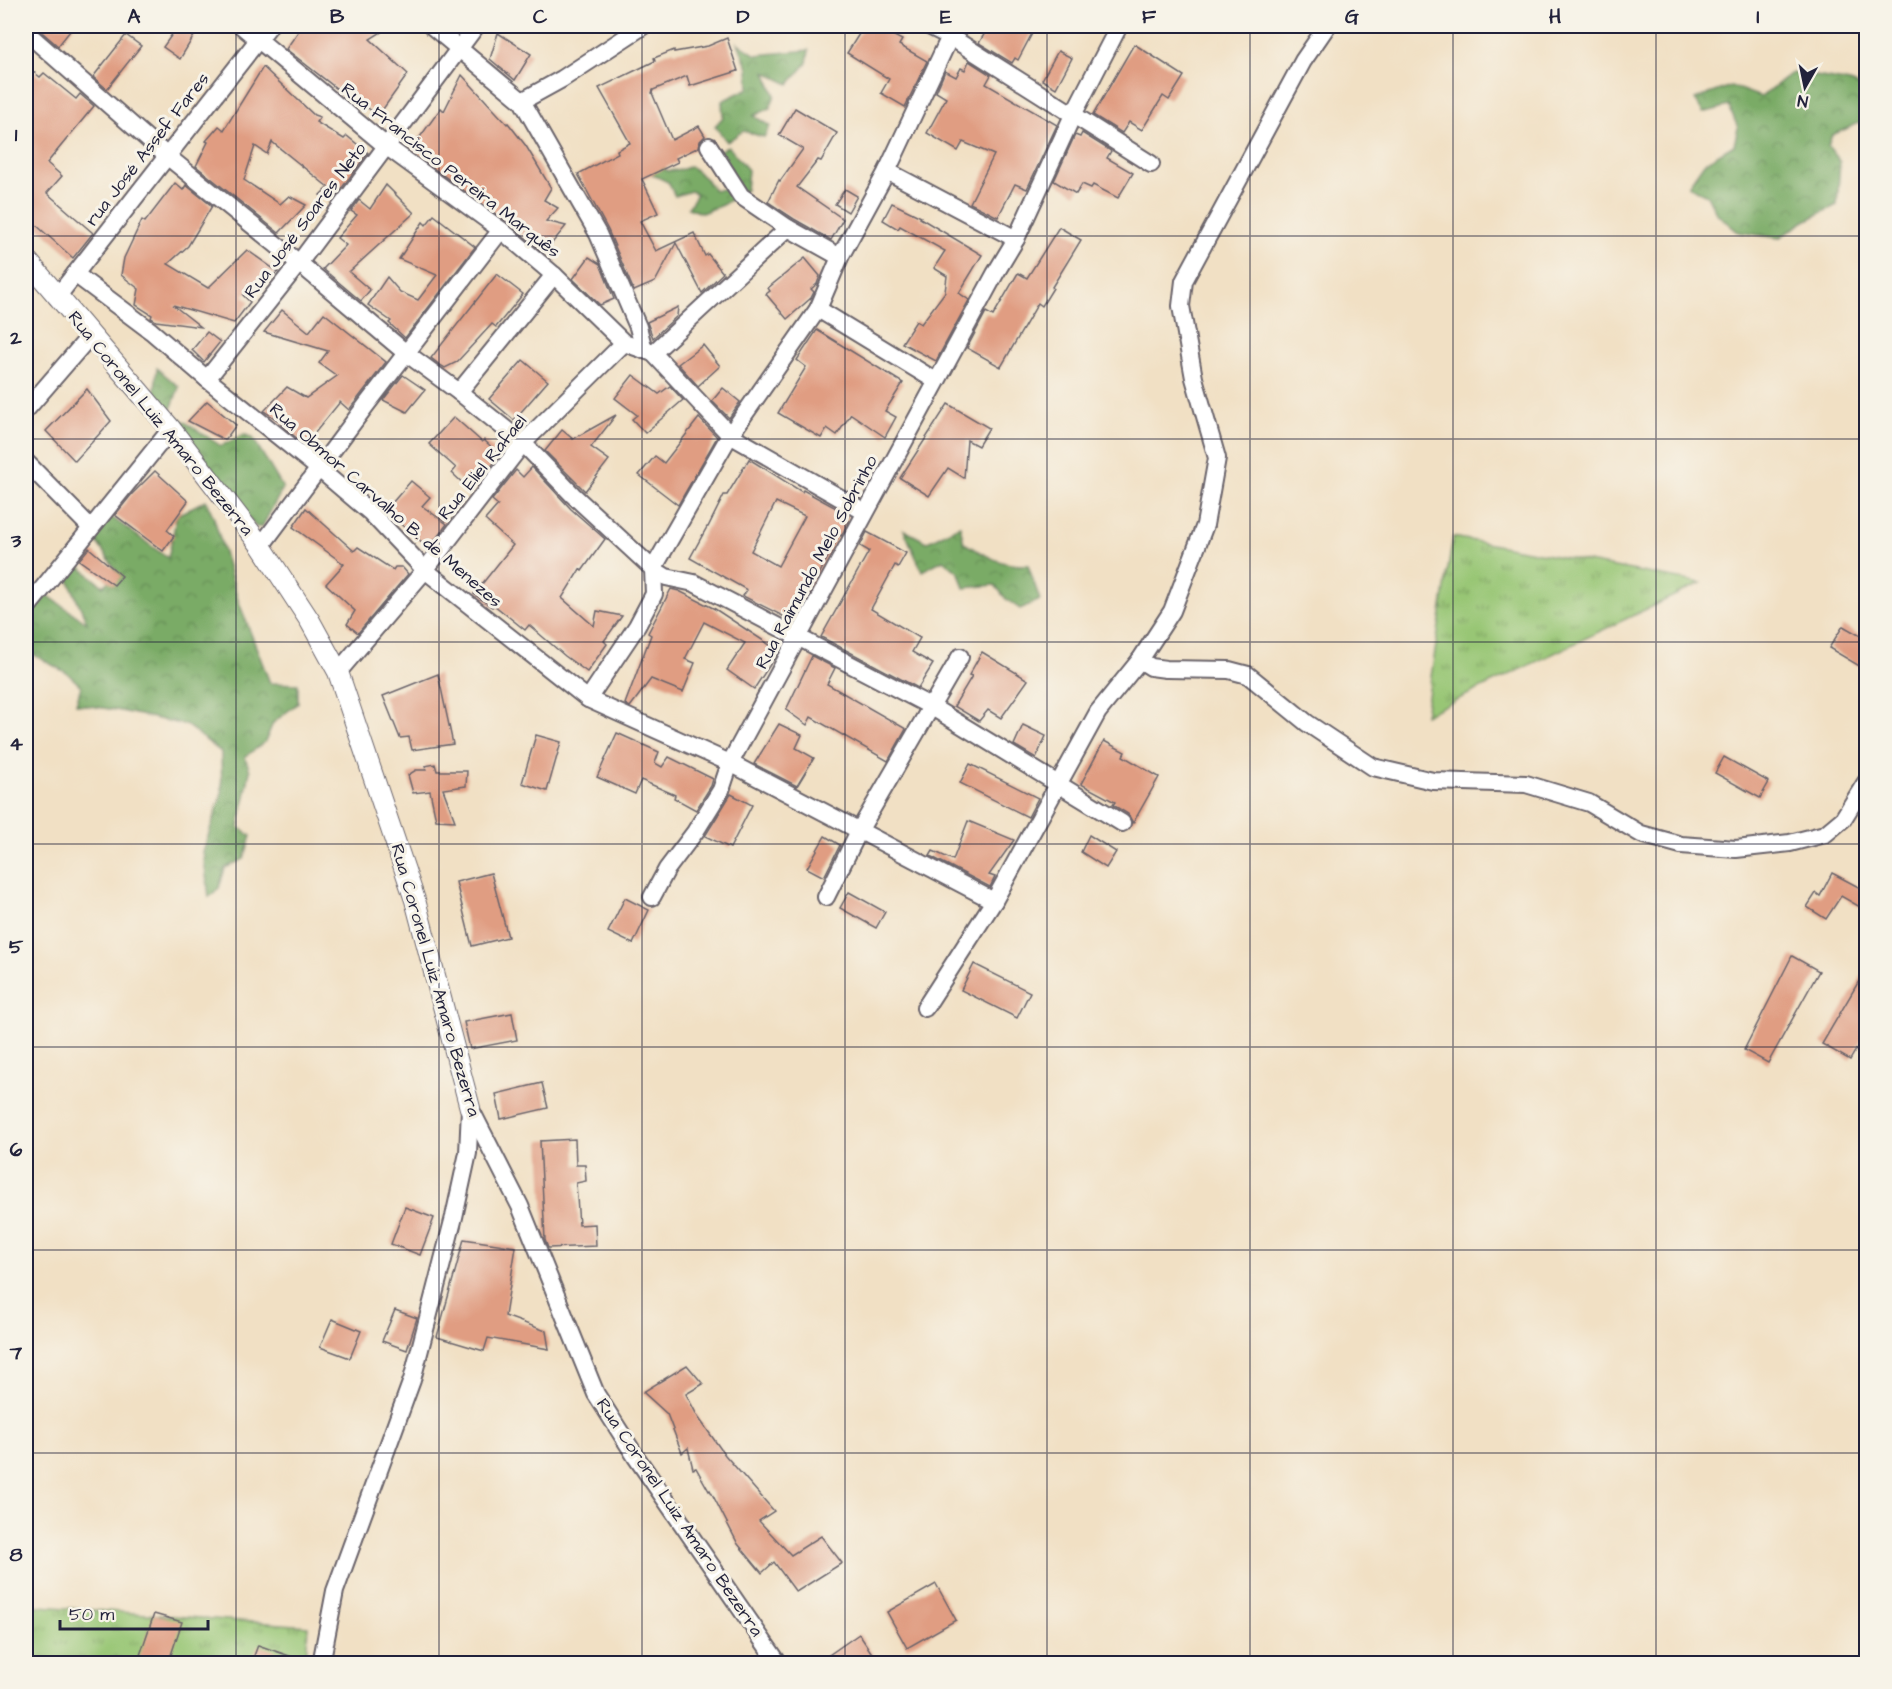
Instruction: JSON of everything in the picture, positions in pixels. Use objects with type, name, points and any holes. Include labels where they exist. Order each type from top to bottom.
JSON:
[{"type":"street","name":"Rua Francisco Pereira Marquês","points":[[242,26],[386,146],[501,230],[554,275],[624,343],[649,352],[730,435],[865,513]]},
{"type":"street","name":"rua José Assef Fares","points":[[57,297],[269,26]]},
{"type":"street","points":[[432,26],[522,101],[598,234],[649,352],[788,228]]},
{"type":"street","name":"Rua José Soares Neto","points":[[207,379],[299,263],[476,26]]},
{"type":"street","points":[[522,101],[562,79],[643,26]]},
{"type":"street","points":[[929,26],[952,31],[1073,116],[1151,164]]},
{"type":"street","name":"Rua Raimundo Melo Sobrinho","points":[[652,897],[667,869],[695,832],[721,790],[730,763],[936,381],[1016,239],[1073,116],[1119,26]]},
{"type":"street","points":[[925,1008],[994,901],[1098,712],[1140,660],[1173,611],[1205,525],[1217,458],[1192,368],[1181,306],[1184,281],[1303,61],[1327,26]]},
{"type":"street","points":[[588,699],[637,626],[654,594],[652,569],[730,435],[818,309],[840,257],[886,171],[952,31]]},
{"type":"street","points":[[26,32],[167,156],[406,353],[522,443],[573,495],[652,569],[666,577],[694,583],[932,707],[1122,823]]},
{"type":"street","points":[[709,146],[741,196],[788,228],[840,257]]},
{"type":"street","points":[[886,171],[1016,239]]},
{"type":"street","points":[[261,546],[501,230]]},
{"type":"street","name":"Rua Coronel Luiz Amaro Bezerra","points":[[26,259],[171,429],[261,546],[310,621],[338,672],[416,900],[470,1108],[520,1206],[596,1395],[779,1664]]},
{"type":"street","name":"Rua Obmor Carvalho B. de Menezes","points":[[75,274],[151,331],[318,468],[371,513],[425,570],[588,699],[730,763]]},
{"type":"street","points":[[459,392],[554,275]]},
{"type":"street","points":[[818,309],[936,381]]},
{"type":"street","points":[[26,410],[90,336]]},
{"type":"street","name":"Rua Eliel Rafael","points":[[338,672],[425,570],[522,443],[624,343]]},
{"type":"street","points":[[26,609],[171,429]]},
{"type":"street","points":[[26,462],[91,528]]},
{"type":"street","points":[[825,897],[859,831],[960,657]]},
{"type":"street","points":[[1140,660],[1151,667],[1229,670],[1248,675],[1307,723],[1373,767],[1432,781],[1526,784],[1588,803],[1641,834],[1681,845],[1736,849],[1790,843],[1825,834],[1843,819],[1866,782]]},
{"type":"street","points":[[730,763],[994,901]]},
{"type":"street","points":[[321,1664],[335,1591],[412,1380],[466,1164],[470,1108]]},
{"type":"green space","points":[[738,43],[756,55],[809,50],[807,63],[789,84],[765,72],[775,95],[770,108],[754,116],[770,126],[764,137],[743,131],[727,142],[715,126],[723,117],[722,101],[749,88],[748,68]]},
{"type":"green space","points":[[1793,72],[1850,82],[1866,90],[1866,120],[1832,135],[1828,146],[1840,161],[1837,205],[1805,221],[1779,238],[1738,232],[1716,213],[1707,195],[1688,186],[1704,163],[1734,145],[1738,128],[1729,106],[1703,113],[1695,99],[1731,86],[1761,97]]},
{"type":"green space","points":[[728,146],[748,170],[746,190],[722,205],[702,213],[688,208],[697,194],[691,191],[675,196],[668,182],[649,173],[648,148],[667,171],[690,166],[705,178],[714,190],[725,189],[711,156]]},
{"type":"green space","points":[[157,368],[179,387],[170,412],[221,446],[244,434],[253,438],[283,488],[262,527],[256,527],[154,400]]},
{"type":"green space","points":[[206,500],[214,518],[238,600],[270,683],[298,684],[298,703],[273,723],[265,742],[245,757],[250,771],[239,827],[251,836],[244,859],[225,868],[219,888],[209,897],[203,852],[222,793],[221,752],[186,725],[76,704],[81,686],[67,673],[27,651],[26,620],[47,595],[87,623],[67,576],[72,560],[103,586],[118,573],[92,535],[110,516],[168,558],[177,515]]},
{"type":"green space","points":[[960,526],[964,543],[1002,562],[1028,565],[1040,600],[1020,609],[1006,599],[995,585],[964,588],[959,573],[943,560],[922,571],[904,530],[927,542]]},
{"type":"green space","points":[[1453,537],[1701,583],[1425,715]]},
{"type":"green space","points":[[26,1605],[308,1626],[306,1663],[26,1663]]},
{"type":"building","points":[[35,26],[74,26],[58,46]]},
{"type":"building","points":[[178,26],[200,26],[180,59],[163,47]]},
{"type":"building","points":[[302,26],[391,26],[370,39],[408,74],[378,116],[354,97],[336,88],[286,49]]},
{"type":"building","points":[[864,26],[875,26],[902,40],[899,45],[927,61],[905,107],[881,93],[889,79],[847,53]]},
{"type":"building","points":[[989,26],[1036,26],[1018,60],[1015,58],[1012,63],[979,43]]},
{"type":"building","points":[[498,33],[531,54],[515,80],[490,59]]},
{"type":"building","points":[[126,35],[141,46],[107,89],[93,77]]},
{"type":"building","points":[[727,38],[738,71],[690,86],[687,76],[653,90],[652,93],[672,140],[699,126],[705,136],[700,141],[699,147],[676,158],[678,162],[642,179],[658,213],[640,221],[656,251],[694,233],[705,256],[708,254],[723,273],[702,293],[676,243],[655,282],[634,291],[608,230],[578,174],[618,153],[617,150],[630,143],[599,88],[655,61],[654,58],[674,50],[674,52],[708,46]]},
{"type":"building","points":[[1134,44],[1184,76],[1169,100],[1163,96],[1142,130],[1129,122],[1122,133],[1093,115]]},
{"type":"building","points":[[1058,51],[1072,58],[1056,88],[1042,80]]},
{"type":"building","points":[[969,61],[991,75],[986,84],[1057,125],[1027,189],[1015,184],[998,217],[970,203],[994,155],[963,142],[958,151],[927,133],[946,98],[936,92],[945,71],[956,77],[961,68],[965,70]]},
{"type":"building","points":[[26,66],[40,77],[44,73],[76,99],[80,94],[94,106],[47,163],[62,176],[47,193],[93,233],[73,258],[26,216]]},
{"type":"building","points":[[263,67],[314,115],[320,117],[316,122],[344,139],[347,136],[368,153],[332,201],[320,195],[328,187],[272,142],[267,154],[255,146],[244,180],[280,204],[289,196],[306,205],[279,233],[196,166],[208,142],[206,141],[219,126],[224,130]]},
{"type":"building","points":[[462,75],[508,123],[526,146],[551,188],[544,200],[558,208],[546,221],[566,226],[544,253],[507,222],[425,162],[427,160],[412,148],[441,108],[444,111]]},
{"type":"building","points":[[795,108],[837,133],[821,161],[818,160],[797,187],[843,219],[831,240],[768,202],[779,180],[803,149],[779,135]]},
{"type":"building","points":[[1082,133],[1111,151],[1107,158],[1133,173],[1118,198],[1093,185],[1091,188],[1082,184],[1076,194],[1054,181],[1075,135],[1080,137]]},
{"type":"building","points":[[175,183],[183,190],[186,185],[212,206],[188,246],[168,264],[208,288],[247,250],[278,272],[243,295],[250,302],[234,323],[173,305],[201,327],[156,321],[151,318],[152,315],[136,305],[139,289],[121,275],[124,258],[142,220],[145,222]]},
{"type":"building","points":[[386,185],[414,213],[349,272],[370,290],[361,301],[323,269],[346,245],[337,238],[357,215],[351,211],[359,200],[370,209]]},
{"type":"building","points":[[845,189],[857,196],[848,212],[835,204]]},
{"type":"building","points":[[892,203],[921,217],[982,255],[959,293],[969,300],[936,361],[902,343],[916,321],[921,324],[945,292],[947,276],[934,268],[945,251],[900,226],[898,229],[883,220]]},
{"type":"building","points":[[434,215],[475,247],[405,338],[389,323],[391,321],[368,305],[387,277],[400,292],[418,300],[437,275],[399,259],[423,222],[426,225]]},
{"type":"building","points":[[1059,227],[1081,240],[1042,306],[1038,303],[1001,367],[967,348],[986,312],[993,316],[1018,273],[1027,278]]},
{"type":"building","points":[[589,257],[600,264],[614,299],[600,305],[573,279]]},
{"type":"building","points":[[805,258],[820,276],[817,284],[811,289],[814,292],[811,298],[787,319],[766,294],[770,291],[768,288]]},
{"type":"building","points":[[497,274],[523,294],[496,327],[492,324],[457,362],[445,368],[431,358]]},
{"type":"building","points":[[678,307],[677,316],[653,338],[647,322]]},
{"type":"building","points":[[282,310],[309,332],[324,313],[386,362],[349,410],[340,402],[305,445],[281,425],[282,423],[264,411],[287,387],[306,398],[337,376],[319,363],[328,351],[264,332]]},
{"type":"building","points":[[817,330],[903,383],[885,411],[896,417],[885,437],[851,414],[837,435],[827,428],[821,438],[778,413],[806,367],[797,360]]},
{"type":"building","points":[[207,332],[220,342],[204,362],[192,350]]},
{"type":"building","points":[[703,345],[720,366],[698,386],[678,364]]},
{"type":"building","points":[[523,360],[548,381],[514,420],[489,399]]},
{"type":"building","points":[[403,375],[425,390],[407,412],[383,400]]},
{"type":"building","points":[[633,375],[659,394],[670,386],[683,400],[645,433],[632,419],[637,415],[615,398]]},
{"type":"building","points":[[723,388],[740,402],[729,418],[712,401]]},
{"type":"building","points":[[87,389],[111,421],[75,461],[46,431]]},
{"type":"building","points":[[207,401],[236,425],[225,440],[188,421]]},
{"type":"building","points":[[948,404],[989,428],[978,446],[967,440],[964,478],[948,468],[929,496],[900,478]]},
{"type":"building","points":[[616,415],[591,447],[609,460],[585,491],[545,451],[562,430],[573,439]]},
{"type":"building","points":[[454,417],[500,455],[477,485],[475,483],[469,489],[452,473],[456,468],[429,444]]},
{"type":"building","points":[[699,418],[717,437],[678,505],[639,475],[655,456],[664,463]]},
{"type":"building","points":[[749,459],[802,492],[803,490],[849,515],[846,520],[849,521],[841,536],[839,534],[795,622],[743,596],[747,590],[690,558],[724,495],[727,495]],"holes":[[[776,502],[805,516],[778,566],[751,551]]]},
{"type":"building","points":[[532,467],[571,509],[605,539],[582,571],[580,569],[562,598],[594,626],[597,611],[622,616],[604,641],[607,644],[587,672],[529,625],[525,630],[494,605],[492,607],[474,594],[513,545],[485,520],[498,505],[492,500],[516,470],[523,477]]},
{"type":"building","points":[[155,471],[188,501],[167,530],[174,536],[163,551],[115,515]]},
{"type":"building","points":[[411,481],[430,497],[422,506],[447,524],[429,548],[385,511]]},
{"type":"building","points":[[306,508],[354,551],[358,547],[393,570],[395,567],[402,567],[408,574],[358,633],[347,624],[355,611],[326,584],[344,564],[293,527]]},
{"type":"building","points":[[867,532],[906,553],[898,567],[895,565],[871,609],[920,638],[912,652],[933,664],[918,688],[821,637],[869,551],[860,546]]},
{"type":"building","points":[[89,548],[122,576],[114,585],[79,560]]},
{"type":"building","points":[[671,589],[715,609],[779,651],[754,689],[727,670],[745,643],[704,622],[685,659],[695,663],[683,692],[651,679],[630,707],[625,704],[651,635],[648,633]]},
{"type":"building","points":[[1843,626],[1866,639],[1866,658],[1861,667],[1829,648]]},
{"type":"building","points":[[982,652],[1028,680],[1001,718],[988,710],[979,721],[954,706],[972,676],[969,675]]},
{"type":"building","points":[[812,656],[835,668],[827,684],[906,729],[888,761],[811,717],[807,725],[786,710]]},
{"type":"building","points":[[438,674],[453,744],[412,750],[409,737],[400,738],[383,696]]},
{"type":"building","points":[[779,724],[802,735],[796,748],[814,758],[797,786],[754,764]]},
{"type":"building","points":[[1023,725],[1046,736],[1036,758],[1014,745]]},
{"type":"building","points":[[617,733],[659,752],[655,763],[662,767],[669,757],[713,779],[696,810],[674,798],[675,795],[641,780],[635,794],[597,777]]},
{"type":"building","points":[[536,735],[561,742],[547,791],[522,783]]},
{"type":"building","points":[[1104,741],[1125,752],[1123,756],[1159,777],[1133,823],[1128,814],[1113,805],[1115,802],[1081,784]]},
{"type":"building","points":[[1724,757],[1769,782],[1760,798],[1715,773]]},
{"type":"building","points":[[435,764],[437,771],[467,771],[466,786],[443,789],[455,821],[436,820],[430,791],[413,793],[408,775],[416,770],[426,770],[425,766]]},
{"type":"building","points":[[970,764],[1038,798],[1028,817],[960,783]]},
{"type":"building","points":[[731,794],[752,805],[730,848],[705,836]]},
{"type":"building","points":[[968,821],[1014,840],[989,875],[995,877],[990,887],[930,856],[933,851],[953,860]]},
{"type":"building","points":[[1089,835],[1116,852],[1106,868],[1081,852]]},
{"type":"building","points":[[825,836],[840,845],[824,877],[807,868]]},
{"type":"building","points":[[491,873],[508,937],[472,946],[456,882]]},
{"type":"building","points":[[1832,873],[1866,891],[1866,896],[1860,907],[1841,896],[1826,919],[1807,907],[1816,893],[1820,896]]},
{"type":"building","points":[[849,892],[885,912],[876,928],[840,908]]},
{"type":"building","points":[[625,898],[649,910],[633,944],[608,932]]},
{"type":"building","points":[[1792,956],[1819,971],[1768,1063],[1744,1050]]},
{"type":"building","points":[[974,964],[1030,992],[1017,1018],[961,990]]},
{"type":"building","points":[[1866,969],[1866,1032],[1850,1060],[1822,1044]]},
{"type":"building","points":[[512,1013],[517,1040],[470,1049],[464,1022]]},
{"type":"building","points":[[542,1083],[548,1108],[501,1119],[496,1094]]},
{"type":"building","points":[[575,1139],[576,1165],[585,1165],[586,1181],[576,1183],[579,1225],[595,1224],[596,1246],[548,1248],[545,1240],[540,1141]]},
{"type":"building","points":[[405,1207],[434,1218],[420,1255],[391,1244]]},
{"type":"building","points":[[464,1239],[516,1247],[505,1316],[546,1331],[549,1349],[488,1338],[484,1351],[437,1337]]},
{"type":"building","points":[[395,1310],[417,1318],[407,1350],[382,1341]]},
{"type":"building","points":[[332,1319],[361,1331],[350,1358],[320,1347]]},
{"type":"building","points":[[687,1365],[703,1384],[686,1394],[698,1417],[725,1455],[774,1511],[759,1521],[791,1555],[821,1536],[842,1563],[796,1592],[774,1562],[762,1573],[738,1544],[710,1490],[696,1468],[693,1469],[688,1448],[682,1453],[667,1414],[643,1392]]},
{"type":"building","points":[[936,1584],[956,1620],[907,1648],[887,1612]]},
{"type":"building","points":[[154,1614],[182,1622],[168,1664],[137,1664]]},
{"type":"building","points":[[859,1634],[879,1664],[816,1664]]},
{"type":"building","points":[[258,1645],[304,1661],[304,1664],[251,1664]]}]
